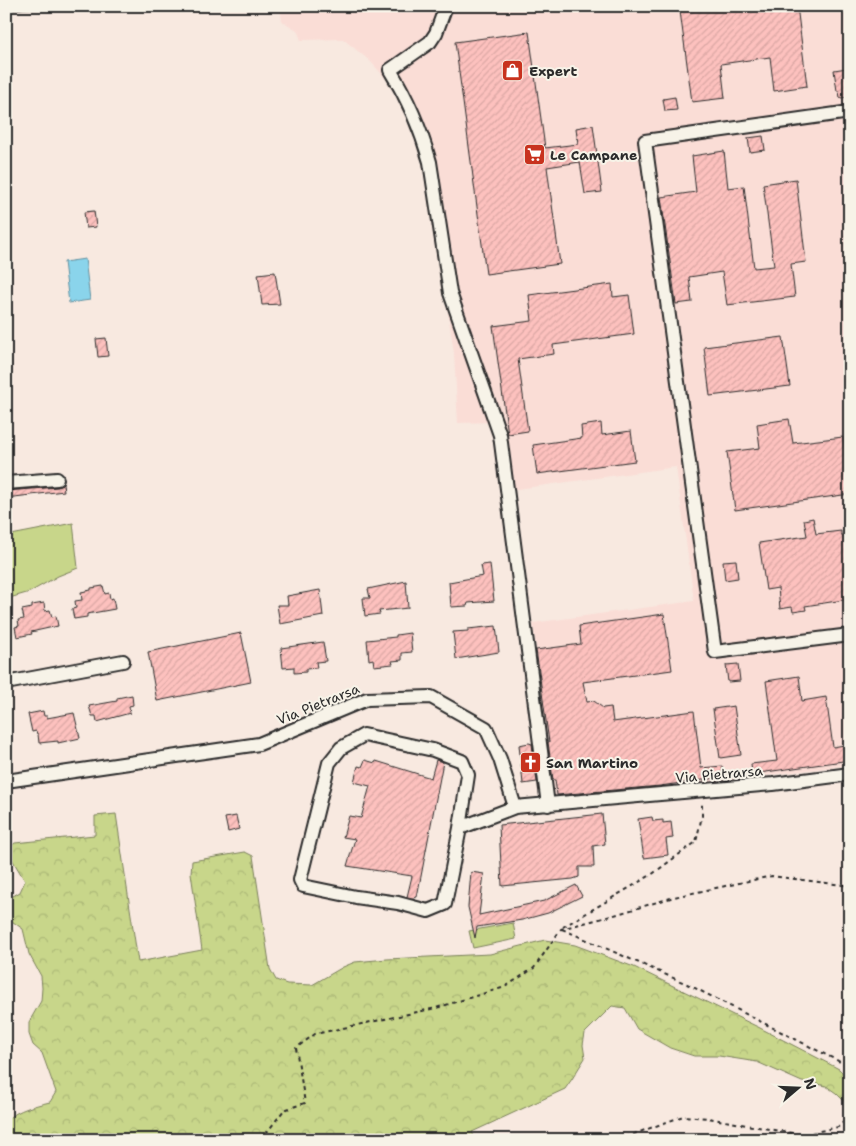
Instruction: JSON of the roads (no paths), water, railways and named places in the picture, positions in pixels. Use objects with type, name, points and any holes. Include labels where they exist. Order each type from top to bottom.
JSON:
[{"type":"street","points":[[446,6],[436,33],[430,42],[390,70],[418,123],[425,142],[430,162],[450,293],[500,435],[548,805]]},
{"type":"street","points":[[850,112],[645,141],[715,652],[850,635]]},
{"type":"street","points":[[6,483],[57,479]]},
{"type":"street","points":[[6,683],[123,661]]},
{"type":"street","name":"Via Pietrarsa","points":[[6,781],[259,744],[367,699],[431,697],[486,728],[500,759],[515,807],[773,784],[850,774]]},
{"type":"street","points":[[364,736],[433,750],[462,761],[468,775],[460,828],[445,904],[428,911],[398,903],[315,889],[303,886],[300,880],[329,763],[341,748],[364,736]]},
{"type":"street","points":[[460,828],[515,807]]},
{"type":"water","points":[[85,259],[90,300],[69,303],[64,262]]},
{"type":"railway","points":[[6,9],[41,6]]},
{"type":"place","name":"Expert","points":[[513,71]]},
{"type":"place","name":"Le Campane","points":[[534,155]]},
{"type":"place","name":"San Martino","points":[[530,763]]}]
